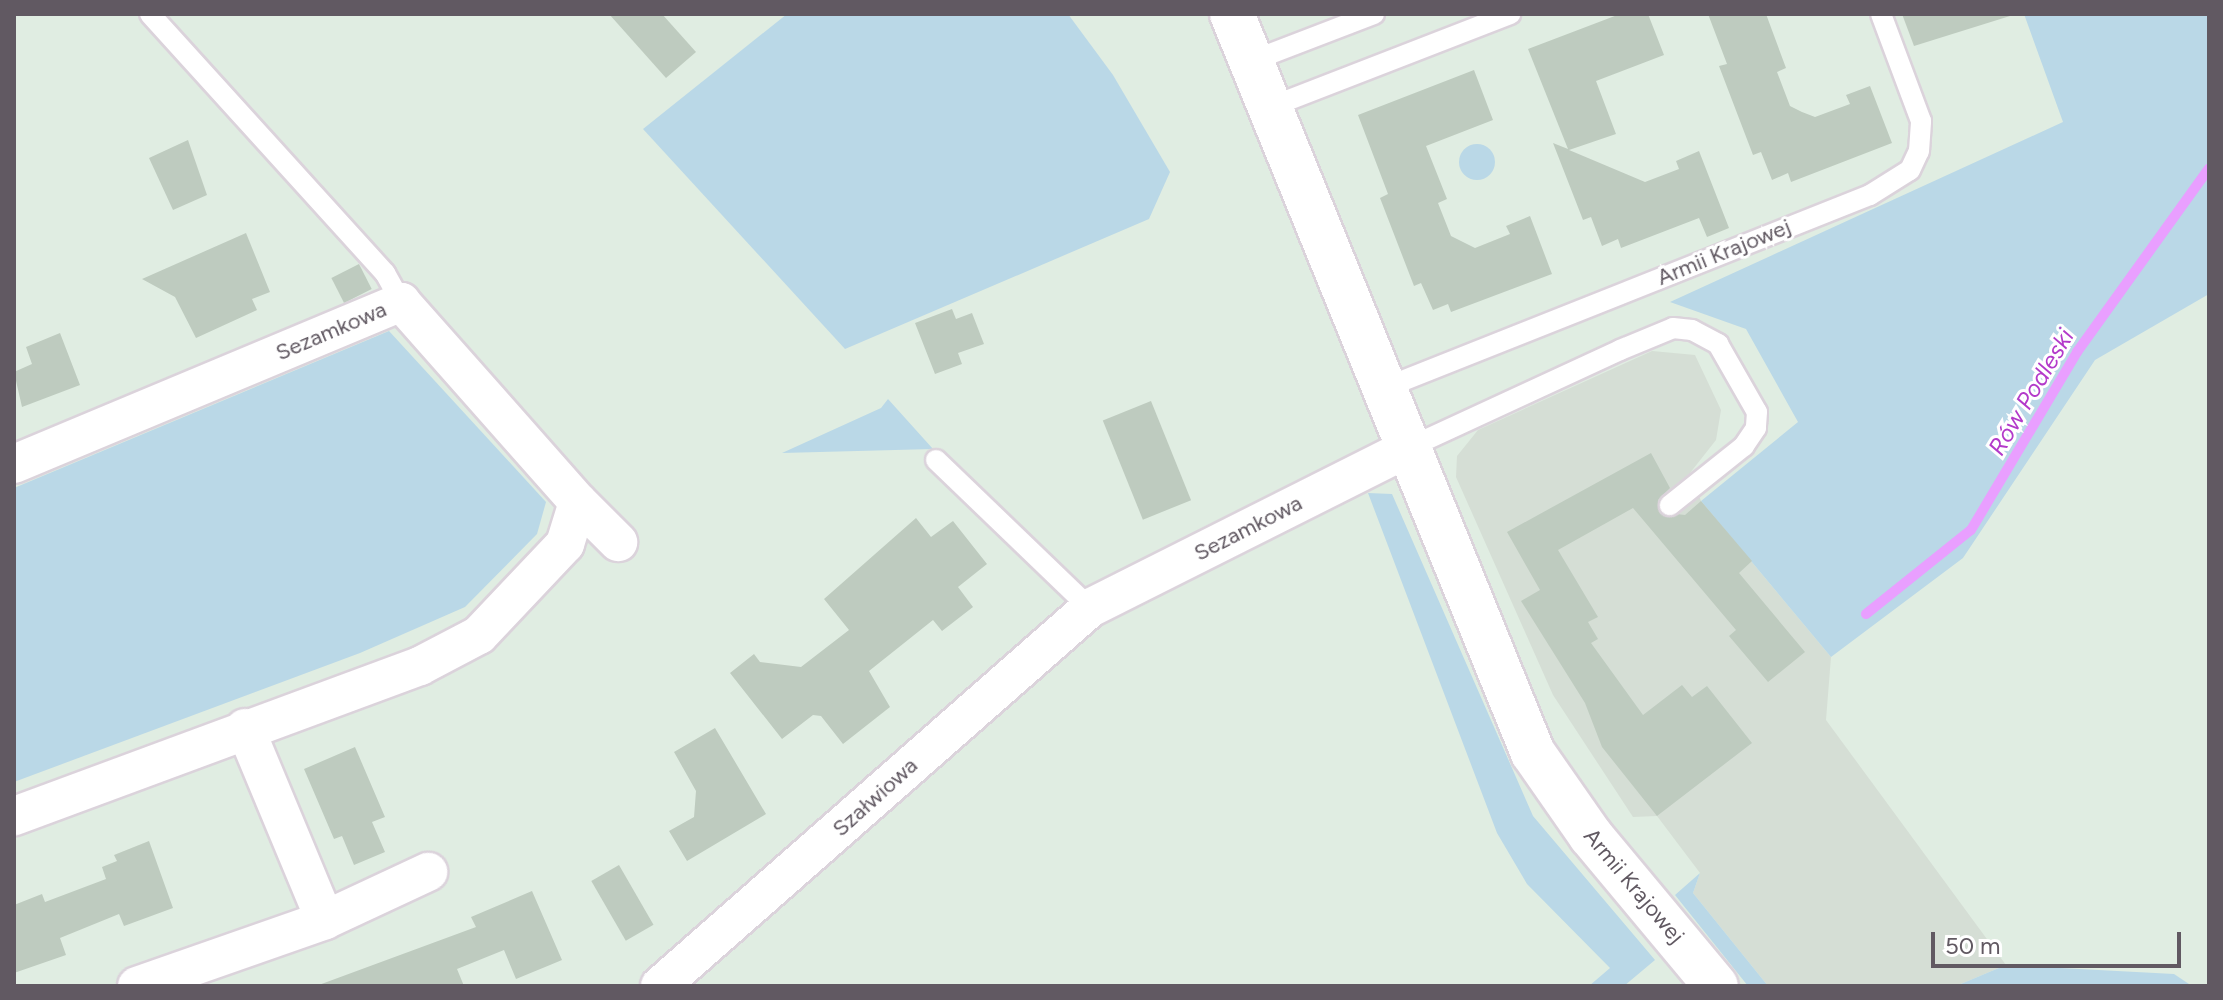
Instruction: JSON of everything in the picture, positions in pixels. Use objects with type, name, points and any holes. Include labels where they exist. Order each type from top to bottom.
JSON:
[{"type":"street","name":"Armii Krajowej","points":[[1232,14],[1406,449],[1533,753],[1591,836],[1716,986]]},
{"type":"street","name":"Sezamkowa","points":[[14,464],[401,302],[578,502],[618,542]]},
{"type":"street","name":"Sezamkowa","points":[[1090,608],[1406,449]]},
{"type":"street","points":[[14,816],[245,728],[420,666],[479,635],[565,544],[578,502]]},
{"type":"street","name":"Szałwiowa","points":[[660,986],[1090,608]]},
{"type":"street","points":[[245,728],[325,920]]},
{"type":"street","points":[[137,986],[325,920],[428,872]]},
{"type":"lane","points":[[150,14],[385,273],[401,302]]},
{"type":"lane","points":[[1249,62],[1374,14]]},
{"type":"lane","points":[[1268,108],[1510,14]]},
{"type":"lane","name":"Armii Krajowej","points":[[1382,389],[1870,195],[1910,170],[1919,151],[1921,121],[1881,14]]},
{"type":"lane","points":[[1406,449],[1633,344],[1673,328],[1692,330],[1718,344],[1757,412],[1756,428],[1744,446],[1670,505]]},
{"type":"lane","points":[[936,460],[1090,608]]},
{"type":"shaded area","points":[[787,14],[1068,14],[1113,75],[1170,172],[1149,219],[845,349],[643,129]]},
{"type":"shaded area","points":[[2024,14],[2209,14],[2209,294],[2095,360],[1963,558],[1831,657],[1701,501],[1798,422],[1746,329],[1670,302],[2063,122]]},
{"type":"shaded area","points":[[1477,144],[1490,149],[1495,162],[1490,175],[1477,180],[1464,175],[1459,162],[1464,149]]},
{"type":"shaded area","points":[[389,331],[546,502],[537,534],[465,607],[360,653],[14,782],[14,488]]},
{"type":"shaded area","points":[[1652,351],[1695,355],[1721,410],[1716,440],[1690,473],[1701,501],[1831,657],[1826,720],[2006,965],[1956,986],[1768,986],[1693,893],[1700,873],[1657,816],[1633,817],[1553,695],[1456,477],[1457,456],[1478,430]]},
{"type":"shaded area","points":[[888,399],[933,449],[782,453],[881,408]]},
{"type":"shaded area","points":[[1368,493],[1392,494],[1533,816],[1655,960],[1624,986],[1589,986],[1610,968],[1527,884],[1497,833]]},
{"type":"shaded area","points":[[1700,873],[1693,893],[1768,986],[1748,986],[1675,895]]},
{"type":"shaded area","points":[[2006,965],[2174,974],[2192,986],[1956,986]]},
{"type":"building","points":[[609,14],[662,14],[696,52],[666,78]]},
{"type":"building","points":[[1620,14],[1648,14],[1664,55],[1596,81],[1616,134],[1569,150],[1645,182],[1679,169],[1676,161],[1699,151],[1729,228],[1707,237],[1699,218],[1621,248],[1618,239],[1602,246],[1591,217],[1583,220],[1553,143],[1568,149],[1528,49]]},
{"type":"building","points":[[1708,14],[1766,14],[1786,68],[1777,72],[1790,106],[1802,112],[1815,117],[1850,104],[1846,95],[1870,86],[1892,143],[1791,182],[1788,173],[1772,180],[1761,152],[1753,155],[1719,66],[1727,64]]},
{"type":"building","points":[[1902,14],[2010,14],[2010,16],[1914,46]]},
{"type":"building","points":[[1474,70],[1493,120],[1426,146],[1447,199],[1438,203],[1451,236],[1475,248],[1510,234],[1506,226],[1530,216],[1552,274],[1451,312],[1448,304],[1433,310],[1421,283],[1414,286],[1380,198],[1388,194],[1358,115]]},
{"type":"building","points":[[188,140],[207,195],[173,210],[149,158]]},
{"type":"building","points":[[246,233],[270,292],[252,299],[257,310],[196,338],[175,297],[142,279]]},
{"type":"building","points":[[359,264],[372,289],[344,303],[331,278]]},
{"type":"building","points":[[952,309],[956,319],[972,313],[984,344],[958,353],[962,364],[935,374],[915,323]]},
{"type":"building","points":[[60,333],[80,385],[22,407],[14,372],[32,364],[26,347]]},
{"type":"building","points":[[1151,401],[1191,500],[1143,520],[1103,420]]},
{"type":"building","points":[[1651,453],[1670,488],[1658,500],[1659,512],[1685,515],[1701,501],[1752,561],[1739,573],[1805,652],[1768,682],[1729,636],[1736,630],[1633,508],[1558,550],[1598,617],[1588,622],[1598,639],[1591,643],[1643,715],[1682,685],[1692,697],[1707,686],[1752,743],[1657,816],[1602,747],[1585,703],[1521,601],[1540,590],[1507,532]]},
{"type":"building","points":[[916,518],[931,537],[953,521],[987,564],[958,587],[973,607],[942,631],[933,620],[869,671],[890,707],[843,744],[821,716],[813,715],[782,739],[730,673],[754,654],[760,662],[801,667],[849,630],[824,599]]},
{"type":"building","points":[[715,728],[766,814],[687,861],[669,831],[694,817],[696,791],[674,752]]},
{"type":"building","points":[[355,747],[385,817],[372,822],[385,852],[354,865],[342,836],[334,839],[304,769]]},
{"type":"building","points":[[149,841],[173,908],[124,926],[119,914],[60,938],[66,955],[14,973],[14,905],[42,894],[45,902],[106,879],[102,867],[117,861],[114,855]]},
{"type":"building","points":[[619,865],[654,925],[626,941],[591,881]]},
{"type":"building","points":[[532,891],[562,960],[516,979],[504,950],[457,969],[464,986],[316,986],[476,927],[471,917]]},
{"type":"waterway","name":"Rów Podleski","points":[[1866,614],[1971,530],[2077,352],[2209,168]]}]
